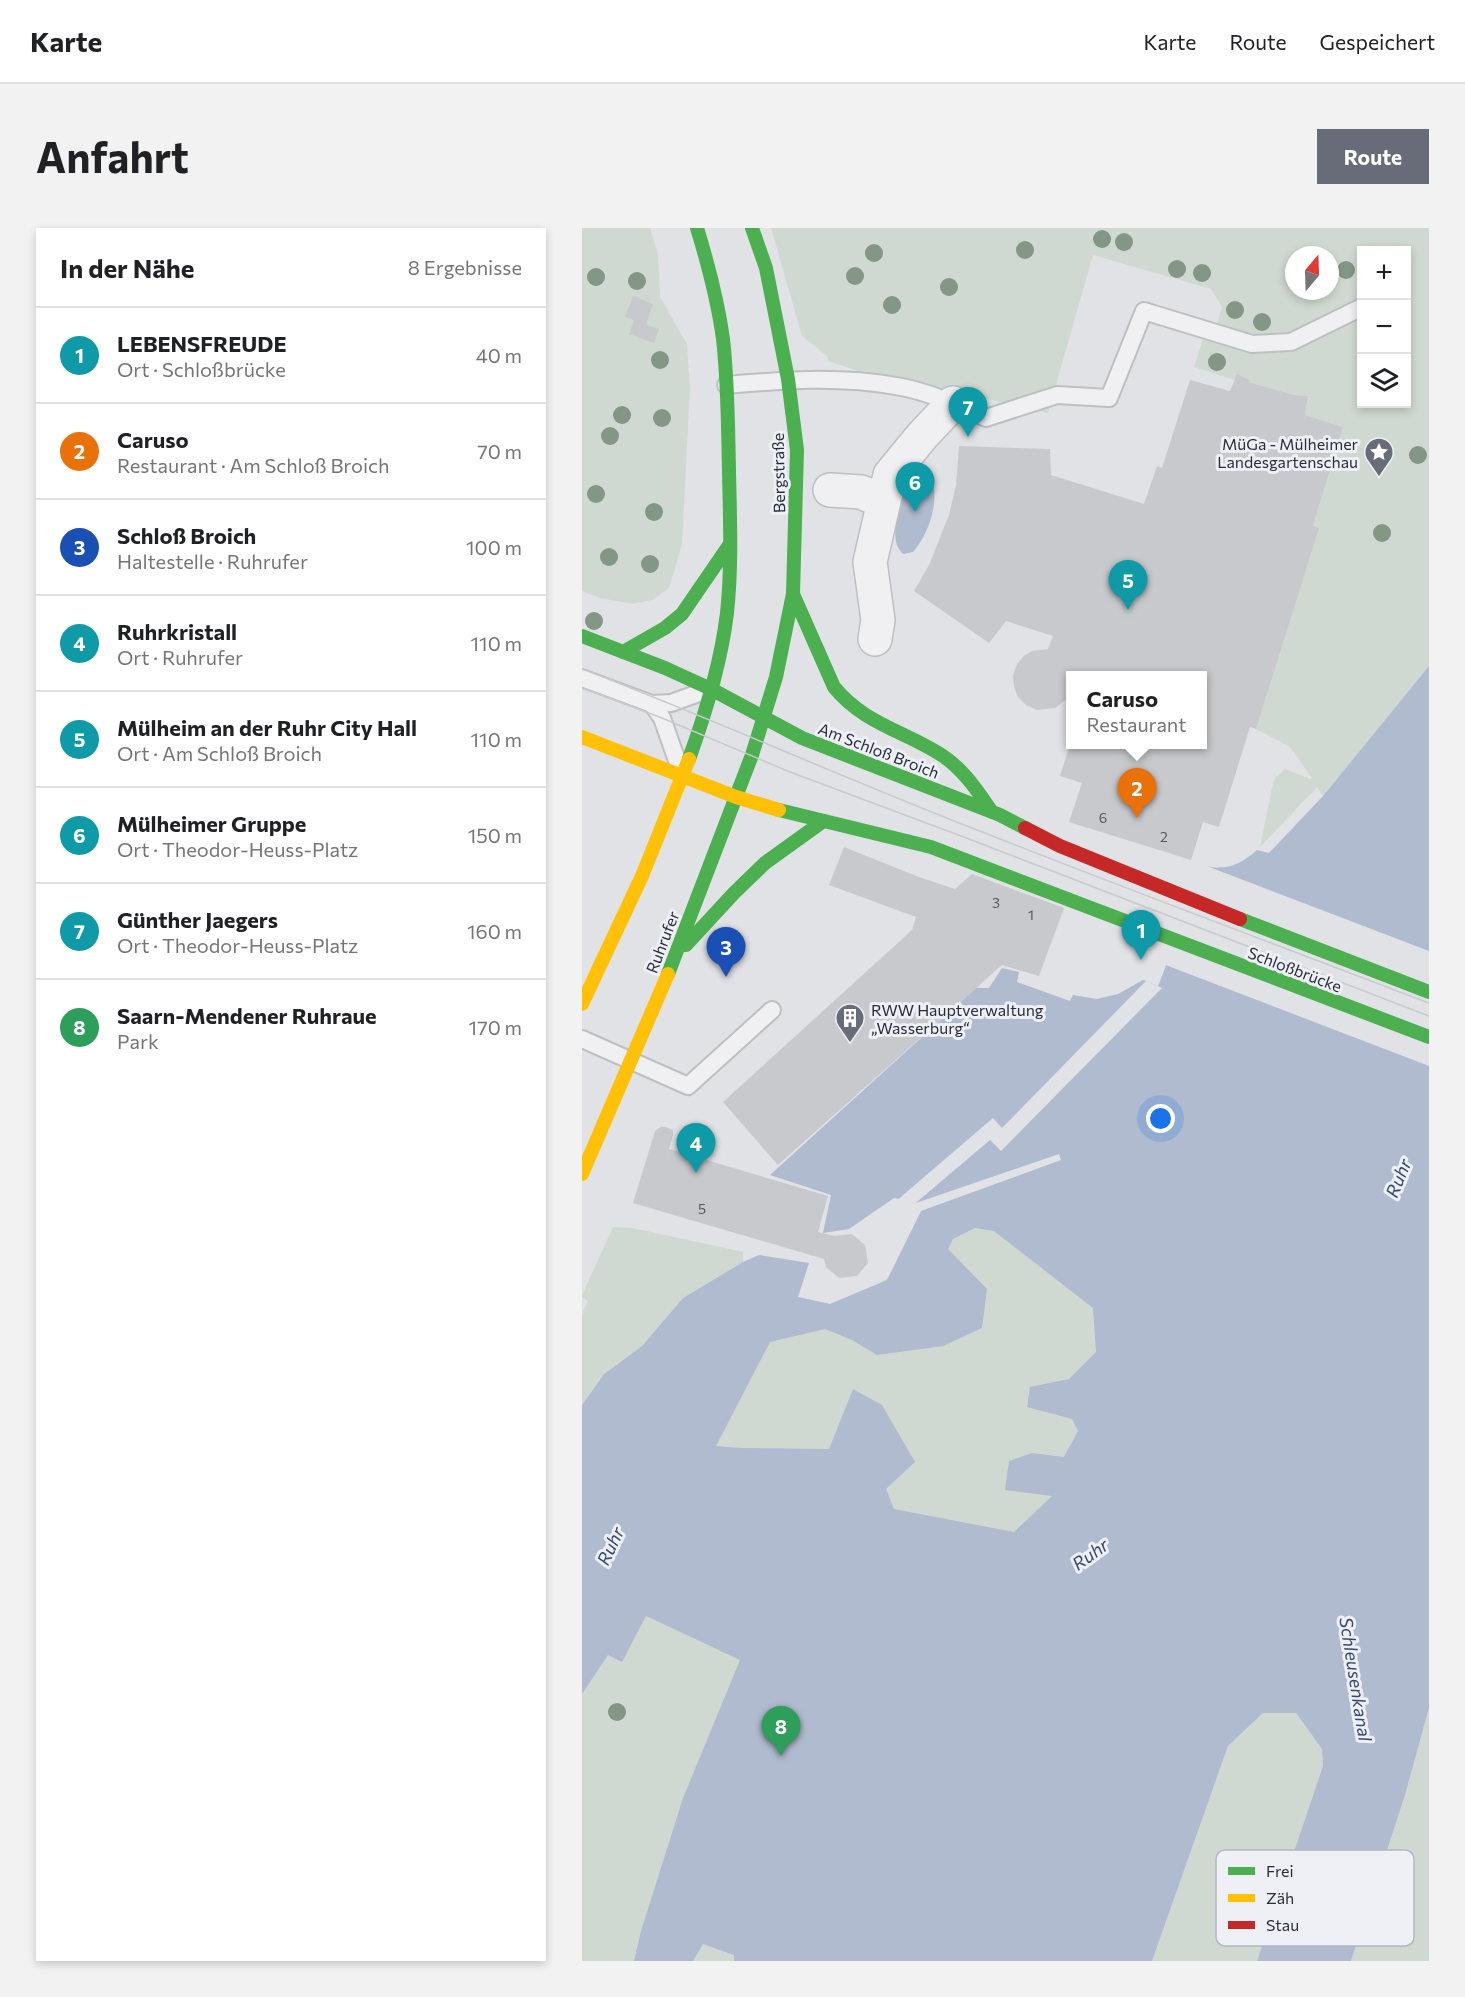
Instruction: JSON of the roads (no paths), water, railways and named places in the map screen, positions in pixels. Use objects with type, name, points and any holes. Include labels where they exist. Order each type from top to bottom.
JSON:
[{"type":"main road","points":[[582,1004],[661,833],[711,689],[725,632],[731,543],[726,385],[719,318],[697,228]]},
{"type":"main road","name":"Bergstraße","points":[[752,228],[766,268],[788,379],[797,450],[793,594],[776,677],[763,718]]},
{"type":"main road","points":[[623,652],[666,628],[682,614],[731,543]]},
{"type":"main road","points":[[793,594],[834,687],[843,700],[877,722],[944,756],[973,783],[996,813]]},
{"type":"main road","name":"Am Schloß Broich","points":[[582,636],[665,668],[711,689],[802,738],[996,813],[1060,846],[1165,891]]},
{"type":"main road","name":"Ruhrufer","points":[[582,1174],[675,957],[736,797],[763,718]]},
{"type":"main road","points":[[582,736],[736,797],[822,822]]},
{"type":"main road","points":[[675,957],[711,916],[765,863],[822,822]]},
{"type":"main road","name":"Schloßbrücke","points":[[822,822],[932,847],[1429,1037]]},
{"type":"main road","name":"Schloßbrücke","points":[[1165,891],[1429,992]]},
{"type":"street","points":[[875,639],[878,620],[870,562],[890,475],[922,435],[953,403]]},
{"type":"street","points":[[830,490],[861,492],[884,502]]},
{"type":"lane","points":[[726,385],[788,379],[824,379],[897,386],[953,403],[986,418],[1057,395],[1108,398],[1144,310],[1252,344],[1291,342],[1357,310]]},
{"type":"lane","points":[[582,678],[652,704],[671,703],[711,689]]},
{"type":"lane","points":[[652,704],[662,718],[682,777]]},
{"type":"lane","points":[[582,1039],[688,1086],[772,1010]]},
{"type":"water","points":[[929,472],[933,481],[934,502],[929,524],[913,552],[903,554],[897,545],[895,534],[899,506],[911,481],[919,474]]},
{"type":"water","points":[[1429,666],[1429,1708],[1387,1850],[1295,1850],[1323,1766],[1322,1749],[1296,1713],[1263,1713],[1228,1746],[1152,1961],[734,1961],[734,1955],[703,1944],[693,1961],[634,1961],[641,1931],[683,1798],[740,1660],[646,1616],[622,1662],[608,1655],[582,1694],[582,1405],[604,1374],[642,1346],[683,1298],[743,1262],[759,1255],[809,1263],[798,1297],[830,1304],[887,1280],[921,1211],[1061,1160],[1059,1154],[913,1204],[894,1198],[849,1229],[823,1233],[831,1195],[770,1175],[976,988],[989,988],[1002,968],[1019,972],[1017,982],[1070,1001],[1073,995],[1097,999],[1118,994],[1143,980],[1158,986],[1205,866],[1227,867],[1245,859],[1257,850],[1269,853],[1323,796]],"holes":[[[975,1228],[994,1231],[1093,1308],[1096,1352],[1069,1379],[1030,1387],[1027,1407],[1072,1419],[1078,1431],[1064,1457],[1032,1453],[1009,1461],[1005,1490],[1052,1496],[1014,1532],[894,1509],[886,1489],[915,1462],[882,1405],[853,1389],[829,1449],[716,1446],[770,1342],[825,1329],[852,1340],[877,1355],[943,1346],[982,1328],[987,1289],[948,1249],[953,1239]]]},
{"type":"water","points":[[1262,1946],[1356,1946],[1351,1961],[1257,1961]]},
{"type":"tram line","points":[[582,669],[972,828],[1429,1003]]},
{"type":"tram line","points":[[582,688],[662,718],[790,772],[1429,1016]]},
{"type":"place","name":"Günther Jaegers","points":[[968,437]]},
{"type":"place","name":"MüGa - Mülheimer Landesgartenschau","points":[[1379,478]]},
{"type":"place","name":"Mülheimer Gruppe","points":[[915,512]]},
{"type":"place","name":"Mülheim an der Ruhr City Hall","points":[[1128,610]]},
{"type":"place","name":"Caruso","points":[[1137,818]]},
{"type":"place","name":"LEBENSFREUDE","points":[[1141,960]]},
{"type":"place","name":"Schloß Broich","points":[[726,977]]},
{"type":"place","name":"RWW Hauptverwaltung „Wasserburg“","points":[[850,1044]]},
{"type":"place","name":"Ruhrkristall","points":[[696,1173]]},
{"type":"place","name":"Saarn-Mendener Ruhraue","points":[[781,1756]]},
{"type":"water label","name":"Ruhr","points":[[1398,1178]]},
{"type":"water label","name":"Ruhr","points":[[610,1546]]},
{"type":"water label","name":"Ruhr","points":[[1090,1554]]},
{"type":"water label","name":"Schleusenkanal","points":[[1356,1679]]}]
